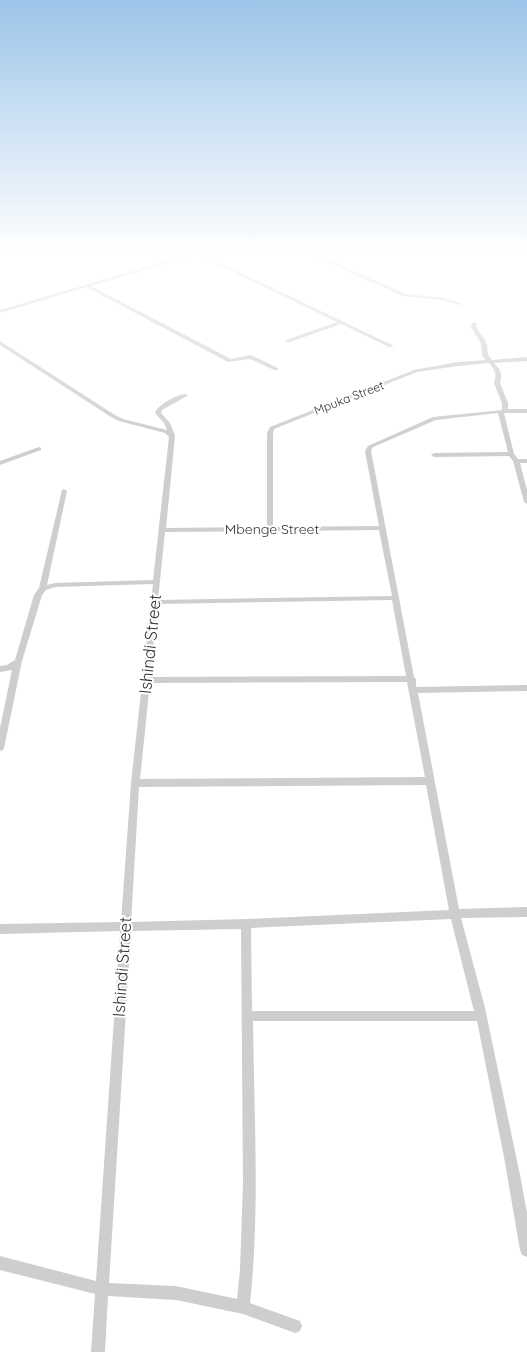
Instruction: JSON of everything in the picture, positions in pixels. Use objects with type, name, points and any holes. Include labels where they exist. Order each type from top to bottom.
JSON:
[{"type":"street","points":[[141,314],[230,361],[251,357],[276,369]]},
{"type":"street","points":[[324,314],[391,346]]},
{"type":"street","points":[[288,341],[340,322]]},
{"type":"street","points":[[474,324],[473,327],[484,343],[485,354],[497,369],[499,376],[497,383],[505,403],[503,412],[510,454],[516,461],[527,502]]},
{"type":"street","points":[[0,343],[113,416],[121,420],[171,434]]},
{"type":"street","name":"Mpuka Street","points":[[270,529],[270,433],[272,428],[416,371],[458,364],[527,359]]},
{"type":"street","points":[[171,434],[167,423],[158,413],[159,409],[185,395]]},
{"type":"street","points":[[527,410],[435,418],[369,448],[368,450],[455,914],[463,940],[481,1016],[504,1125],[527,1250]]},
{"type":"street","name":"Ishindi Street","points":[[98,1352],[135,783],[171,434]]},
{"type":"street","points":[[1,461],[39,449]]},
{"type":"street","points":[[434,455],[510,454]]},
{"type":"street","points":[[516,461],[527,461]]},
{"type":"street","points":[[0,748],[18,661],[38,595],[43,588],[64,491]]},
{"type":"street","name":"Mbenge Street","points":[[162,530],[382,528]]},
{"type":"street","points":[[43,588],[55,585],[156,582]]},
{"type":"street","points":[[154,602],[396,598]]},
{"type":"street","points":[[0,669],[9,668],[18,661]]},
{"type":"street","points":[[146,680],[412,679]]},
{"type":"street","points":[[414,690],[527,688]]},
{"type":"street","points":[[135,783],[430,781]]},
{"type":"street","points":[[0,928],[246,924],[527,912]]},
{"type":"street","points":[[243,1307],[248,1227],[248,1016],[246,924]]},
{"type":"street","points":[[248,1016],[481,1016]]},
{"type":"street","points":[[0,1263],[102,1289],[176,1293],[243,1307],[295,1326]]}]
